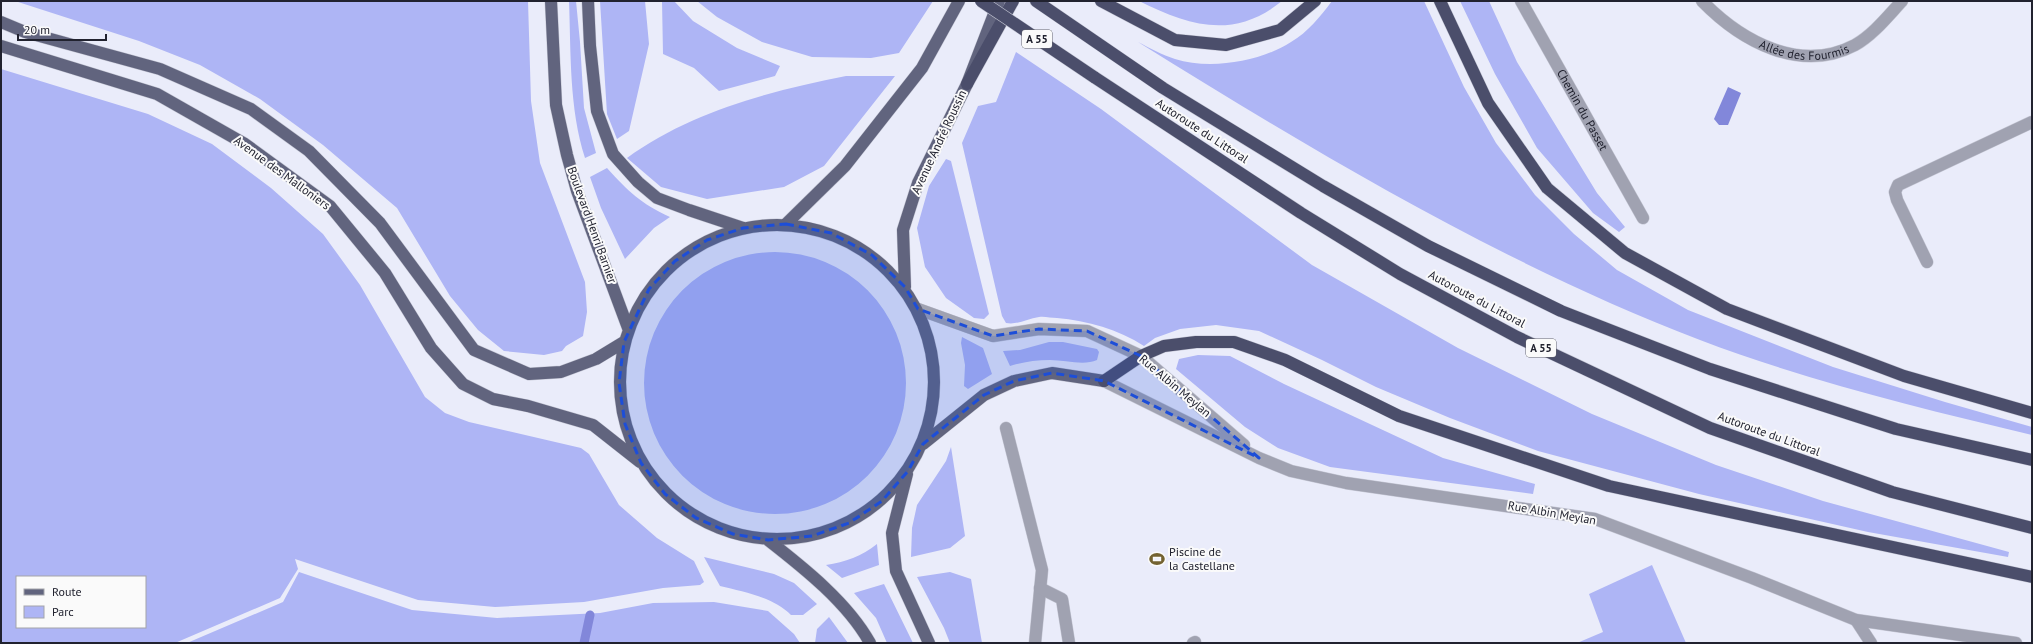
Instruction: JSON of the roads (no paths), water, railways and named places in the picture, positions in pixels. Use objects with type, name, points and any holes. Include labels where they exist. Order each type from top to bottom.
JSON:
[{"type":"highway","name":"Autoroute du Littoral","points":[[981,1],[1301,213],[1393,270],[1517,337],[1710,428],[1892,492],[2032,528]]},
{"type":"highway","points":[[966,84],[1013,1]]},
{"type":"highway","name":"Autoroute du Littoral","points":[[1036,1],[1163,88],[1330,190],[1428,246],[1561,311],[1710,369],[1888,426],[2032,460]]},
{"type":"highway","points":[[1101,1],[1119,12],[1175,40],[1226,45],[1280,30],[1315,1]]},
{"type":"highway","points":[[1440,1],[1488,103],[1546,188],[1625,253],[1727,309],[1904,376],[2032,412]]},
{"type":"highway","points":[[1104,381],[1142,356],[1164,346],[1196,342],[1234,342],[1285,360],[1399,416],[1609,486],[2032,577]]},
{"type":"main road","name":"Boulevard Henri Barnier","points":[[551,1],[556,105],[567,155],[577,191],[628,328]]},
{"type":"main road","points":[[588,1],[590,46],[597,111],[613,154],[638,182],[657,198],[743,228]]},
{"type":"main road","points":[[786,224],[845,166],[922,68],[959,1]]},
{"type":"main road","name":"Avenue André Roussin","points":[[905,287],[903,230],[918,183],[966,84],[999,1]]},
{"type":"main road","points":[[1,22],[25,32],[160,69],[251,110],[309,151],[380,222],[474,350],[529,374],[561,372],[596,359],[624,342]]},
{"type":"main road","name":"Avenue des Malloniers","points":[[1,46],[158,94],[245,144],[330,206],[385,273],[431,348],[463,384],[493,399],[528,406],[593,425],[641,463]]},
{"type":"main road","points":[[786,224],[831,233],[872,255],[905,287],[918,309],[931,342],[936,376],[933,411],[923,444],[908,471],[882,501],[849,523],[812,536],[768,540],[733,534],[696,518],[665,494],[641,463],[625,424],[619,383],[624,342],[628,328],[649,289],[675,261],[707,240],[743,228],[786,224]]},
{"type":"main road","name":"Rue Albin Meylan","points":[[923,444],[984,395],[1014,381],[1052,373],[1104,381]]},
{"type":"main road","points":[[908,471],[892,533],[896,570],[929,643]]},
{"type":"main road","points":[[768,540],[805,570],[835,598],[870,643]]},
{"type":"street","name":"Chemin du Passet","points":[[1521,1],[1643,218]]},
{"type":"street","name":"Allée des Fourmis","points":[[1702,1],[1717,16],[1760,45],[1801,57],[1835,53],[1856,44],[1875,30],[1902,1]]},
{"type":"street","points":[[1927,262],[1897,200],[1895,192],[1898,185],[2032,122]]},
{"type":"street","name":"Rue Albin Meylan","points":[[918,309],[993,336],[1039,329],[1087,331],[1142,356],[1259,458]]},
{"type":"street","name":"Rue Albin Meylan","points":[[1104,381],[1259,458],[1291,471],[1346,482],[1595,519],[1752,578],[1856,620],[2016,643]]},
{"type":"street","points":[[1006,428],[1042,570],[1035,643]]},
{"type":"street","points":[[1040,588],[1062,599],[1069,643]]},
{"type":"street","points":[[1856,620],[1871,643]]},
{"type":"waterway","points":[[584,643],[590,615]]},
{"type":"place","name":"Piscine de la Castellane","points":[[1157,559]]}]
